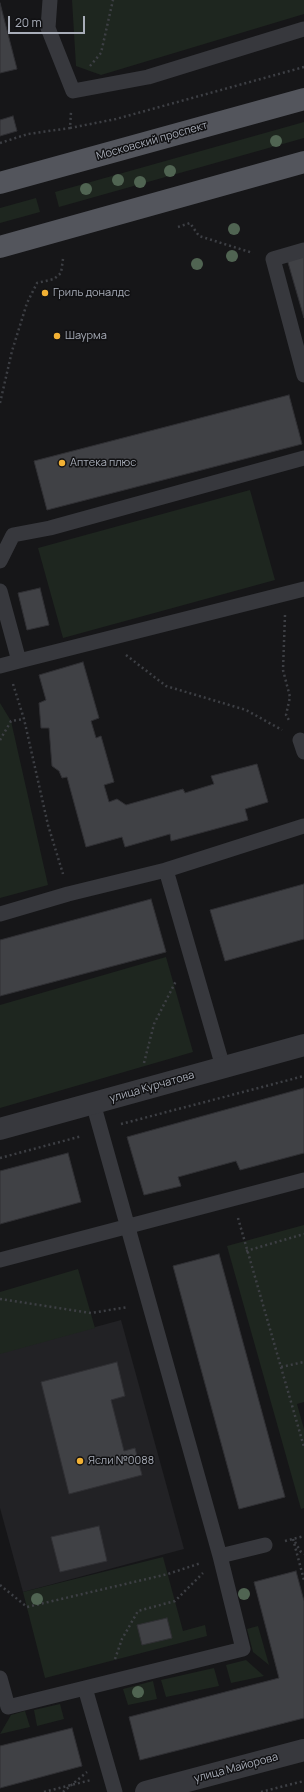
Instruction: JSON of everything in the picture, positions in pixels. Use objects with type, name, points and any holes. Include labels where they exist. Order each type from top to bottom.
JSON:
[{"type":"main road","name":"Московский проспект","points":[[0,184],[304,99]]},
{"type":"main road","points":[[0,247],[304,162]]},
{"type":"street","name":"улица Курчатова","points":[[0,1129],[304,1044]]},
{"type":"street","name":"улица Майорова","points":[[146,1792],[304,1750]]},
{"type":"lane","points":[[50,0],[48,28],[73,91],[148,78],[304,29]]},
{"type":"lane","points":[[304,250],[273,259],[304,375]]},
{"type":"lane","points":[[0,561],[12,536],[50,528],[304,458]]},
{"type":"lane","points":[[0,666],[301,590]]},
{"type":"lane","points":[[0,591],[19,661]]},
{"type":"lane","points":[[0,914],[68,894],[166,870],[304,826]]},
{"type":"lane","points":[[166,870],[189,954],[223,1067]]},
{"type":"lane","points":[[0,1678],[8,1707],[243,1649],[220,1556],[151,1304],[93,1104]]},
{"type":"lane","points":[[0,1260],[233,1200],[304,1180]]},
{"type":"lane","points":[[220,1556],[265,1545]]},
{"type":"lane","points":[[85,1688],[114,1792]]},
{"type":"path","points":[[87,69],[101,53],[113,0]]},
{"type":"path","points":[[70,128],[116,119],[304,67]]},
{"type":"path","points":[[178,227],[190,223],[198,236],[273,259]]},
{"type":"path","points":[[0,403],[12,351],[27,303],[38,283],[54,279],[61,273],[64,259]]},
{"type":"path","points":[[301,590],[284,615],[283,670],[290,697],[286,715],[302,746]]},
{"type":"path","points":[[105,640],[166,686],[246,710],[302,746]]},
{"type":"path","points":[[10,677],[24,719],[48,826],[68,894]]},
{"type":"path","points":[[0,740],[11,721],[24,719]]},
{"type":"path","points":[[137,1091],[154,1024],[189,954]]},
{"type":"path","points":[[0,1158],[304,1076]]},
{"type":"path","points":[[233,1200],[246,1251],[304,1447]]},
{"type":"path","points":[[246,1251],[304,1234]]},
{"type":"path","points":[[0,1299],[91,1313],[151,1304]]},
{"type":"path","points":[[281,1367],[304,1362]]},
{"type":"path","points":[[304,1554],[301,1552],[293,1539],[304,1580]]},
{"type":"path","points":[[0,1585],[27,1607],[168,1574],[220,1556]]},
{"type":"path","points":[[85,1688],[115,1660],[122,1639],[138,1611],[175,1601],[220,1556]]},
{"type":"path","points":[[63,1792],[105,1757]]},
{"type":"path","points":[[262,1792],[304,1781]]},
{"type":"shaded area","points":[[72,0],[304,0],[304,14],[101,75],[76,66]]},
{"type":"shaded area","points":[[304,122],[304,138],[59,207],[55,192]]},
{"type":"shaded area","points":[[36,198],[40,212],[0,223],[0,208]]},
{"type":"shaded area","points":[[250,490],[275,580],[63,638],[38,548]]},
{"type":"shaded area","points":[[0,703],[11,721],[48,885],[0,898]]},
{"type":"shaded area","points":[[166,957],[193,1052],[0,1108],[0,1005]]},
{"type":"shaded area","points":[[304,1225],[304,1402],[297,1404],[304,1429],[304,1508],[301,1509],[227,1246]]},
{"type":"shaded area","points":[[78,1269],[95,1328],[0,1354],[0,1292]]},
{"type":"shaded area","name":"Ясли №0088","points":[[121,1320],[184,1549],[23,1592],[0,1508],[0,1353]]},
{"type":"shaded area","points":[[163,1557],[183,1631],[205,1625],[207,1636],[45,1678],[23,1592]]},
{"type":"shaded area","points":[[258,1626],[269,1665],[253,1652],[247,1629]]},
{"type":"shaded area","points":[[246,1660],[264,1676],[231,1683],[226,1665]]},
{"type":"shaded area","points":[[214,1668],[219,1686],[166,1697],[161,1680]]},
{"type":"shaded area","points":[[153,1681],[157,1699],[128,1705],[123,1689]]},
{"type":"shaded area","points":[[60,1704],[64,1719],[37,1726],[34,1710]]},
{"type":"shaded area","points":[[25,1711],[30,1727],[0,1734],[11,1715]]},
{"type":"building","points":[[0,3],[17,69],[0,73]]},
{"type":"building","points":[[13,116],[17,131],[0,136],[0,120]]},
{"type":"building","points":[[304,254],[304,318],[287,259]]},
{"type":"building","points":[[289,395],[302,444],[47,510],[34,461]]},
{"type":"building","points":[[40,588],[49,625],[27,630],[18,593]]},
{"type":"building","points":[[83,662],[99,718],[91,721],[96,738],[101,736],[114,782],[104,785],[109,802],[117,799],[126,805],[183,789],[185,793],[214,784],[211,776],[257,764],[268,802],[245,809],[248,820],[171,841],[170,834],[125,847],[122,837],[86,847],[67,777],[62,778],[59,771],[52,766],[49,728],[41,728],[39,703],[46,700],[39,675]]},
{"type":"building","points":[[304,884],[304,939],[225,961],[210,910]]},
{"type":"building","points":[[151,899],[166,952],[0,996],[0,940]]},
{"type":"building","points":[[304,1088],[304,1153],[240,1170],[236,1161],[178,1177],[181,1186],[144,1195],[127,1137]]},
{"type":"building","points":[[68,1153],[81,1202],[0,1224],[0,1171]]},
{"type":"building","points":[[219,1254],[285,1497],[239,1509],[173,1266]]},
{"type":"building","points":[[117,1362],[125,1396],[111,1400],[124,1451],[135,1448],[142,1475],[69,1494],[41,1382]]},
{"type":"building","points":[[99,1526],[107,1561],[60,1572],[51,1537]]},
{"type":"building","points":[[296,1571],[304,1601],[304,1718],[140,1760],[129,1717],[279,1678],[254,1582]]},
{"type":"building","points":[[167,1618],[172,1638],[142,1645],[137,1625]]},
{"type":"building","points":[[72,1728],[82,1766],[0,1788],[0,1746]]},
{"type":"place","name":"Гриль доналдс","points":[[45,293]]},
{"type":"place","name":"Шаурма","points":[[57,336]]},
{"type":"place","name":"Аптека плюс","points":[[62,463]]},
{"type":"place","name":"Ясли №0088","points":[[80,1461]]}]
